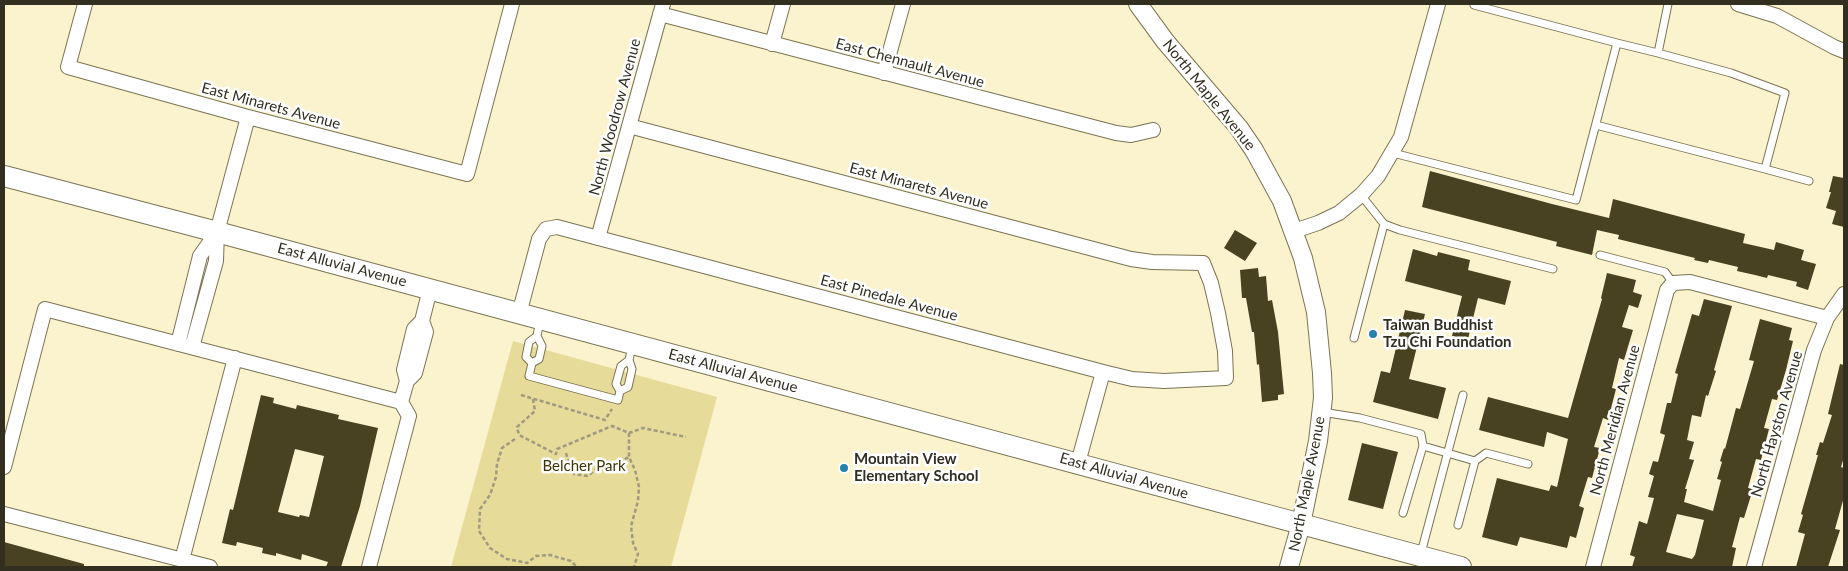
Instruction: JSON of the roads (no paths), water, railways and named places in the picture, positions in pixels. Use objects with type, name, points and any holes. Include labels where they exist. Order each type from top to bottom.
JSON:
[{"type":"main road","name":"East Alluvial Avenue","points":[[4,176],[519,314],[539,328],[1078,463],[1461,567]]},
{"type":"street","name":"East Minarets Avenue","points":[[85,4],[68,67],[248,117],[467,174],[512,4]]},
{"type":"street","points":[[772,44],[783,4]]},
{"type":"street","points":[[884,73],[904,4]]},
{"type":"street","name":"North Maple Avenue","points":[[1138,4],[1165,41],[1239,128],[1254,150],[1282,201],[1305,266],[1316,312],[1322,373],[1322,412],[1301,524],[1289,567]]},
{"type":"street","points":[[1294,231],[1339,213],[1361,195],[1378,176],[1392,153],[1408,116],[1438,4]]},
{"type":"street","points":[[1738,4],[1776,16],[1844,51]]},
{"type":"street","name":"East Chennault Avenue","points":[[661,9],[772,44],[1116,133],[1131,135],[1152,130]]},
{"type":"street","name":"North Woodrow Avenue","points":[[598,238],[661,9]]},
{"type":"street","points":[[192,347],[216,261],[217,232],[248,117]]},
{"type":"street","name":"East Minarets Avenue","points":[[629,126],[1131,259],[1203,263],[1211,283],[1218,313],[1225,352],[1226,378]]},
{"type":"street","name":"East Pinedale Avenue","points":[[519,314],[539,239],[546,229],[557,227],[1103,372],[1164,382],[1226,378]]},
{"type":"street","points":[[178,344],[200,256],[217,232]]},
{"type":"street","points":[[1673,283],[1680,281],[1690,282],[1827,318]]},
{"type":"street","name":"North Meridian Avenue","points":[[1593,567],[1663,300],[1667,290],[1673,283]]},
{"type":"street","points":[[369,567],[409,416],[401,402],[406,381],[415,373],[426,332],[422,321],[430,289]]},
{"type":"street","name":"North Hayston Avenue","points":[[1754,567],[1814,350],[1827,318],[1844,294]]},
{"type":"street","points":[[4,468],[45,309],[401,402]]},
{"type":"street","points":[[182,560],[235,358]]},
{"type":"street","points":[[1078,463],[1103,372]]},
{"type":"street","points":[[4,514],[210,567]]},
{"type":"lane","points":[[1658,53],[1668,4]]},
{"type":"lane","points":[[1474,5],[1714,68],[1785,93],[1765,169]]},
{"type":"lane","points":[[1392,153],[1576,200],[1617,43]]},
{"type":"lane","points":[[1596,125],[1809,181]]},
{"type":"lane","points":[[1361,195],[1384,224],[1400,230],[1553,269]]},
{"type":"lane","points":[[1354,338],[1384,224]]},
{"type":"lane","points":[[1600,254],[1665,272],[1673,283]]},
{"type":"lane","points":[[532,363],[526,357],[529,342],[539,328]]},
{"type":"lane","points":[[539,328],[542,346],[539,359],[532,363],[529,376],[618,400],[620,391],[616,384],[621,366],[630,352]]},
{"type":"lane","points":[[620,391],[628,387],[632,369],[630,352]]},
{"type":"lane","points":[[1420,556],[1463,396]]},
{"type":"lane","points":[[1322,412],[1360,418],[1421,434],[1423,446],[1403,513]]},
{"type":"lane","points":[[1423,446],[1475,461]]},
{"type":"lane","points":[[1458,525],[1475,461],[1486,453],[1528,464]]},
{"type":"place","name":"Taiwan Buddhist Tzu Chi Foundation","points":[[1373,334]]},
{"type":"place","name":"Mountain View Elementary School","points":[[844,468]]},
{"type":"park label","name":"Belcher Park","points":[[584,466]]}]
